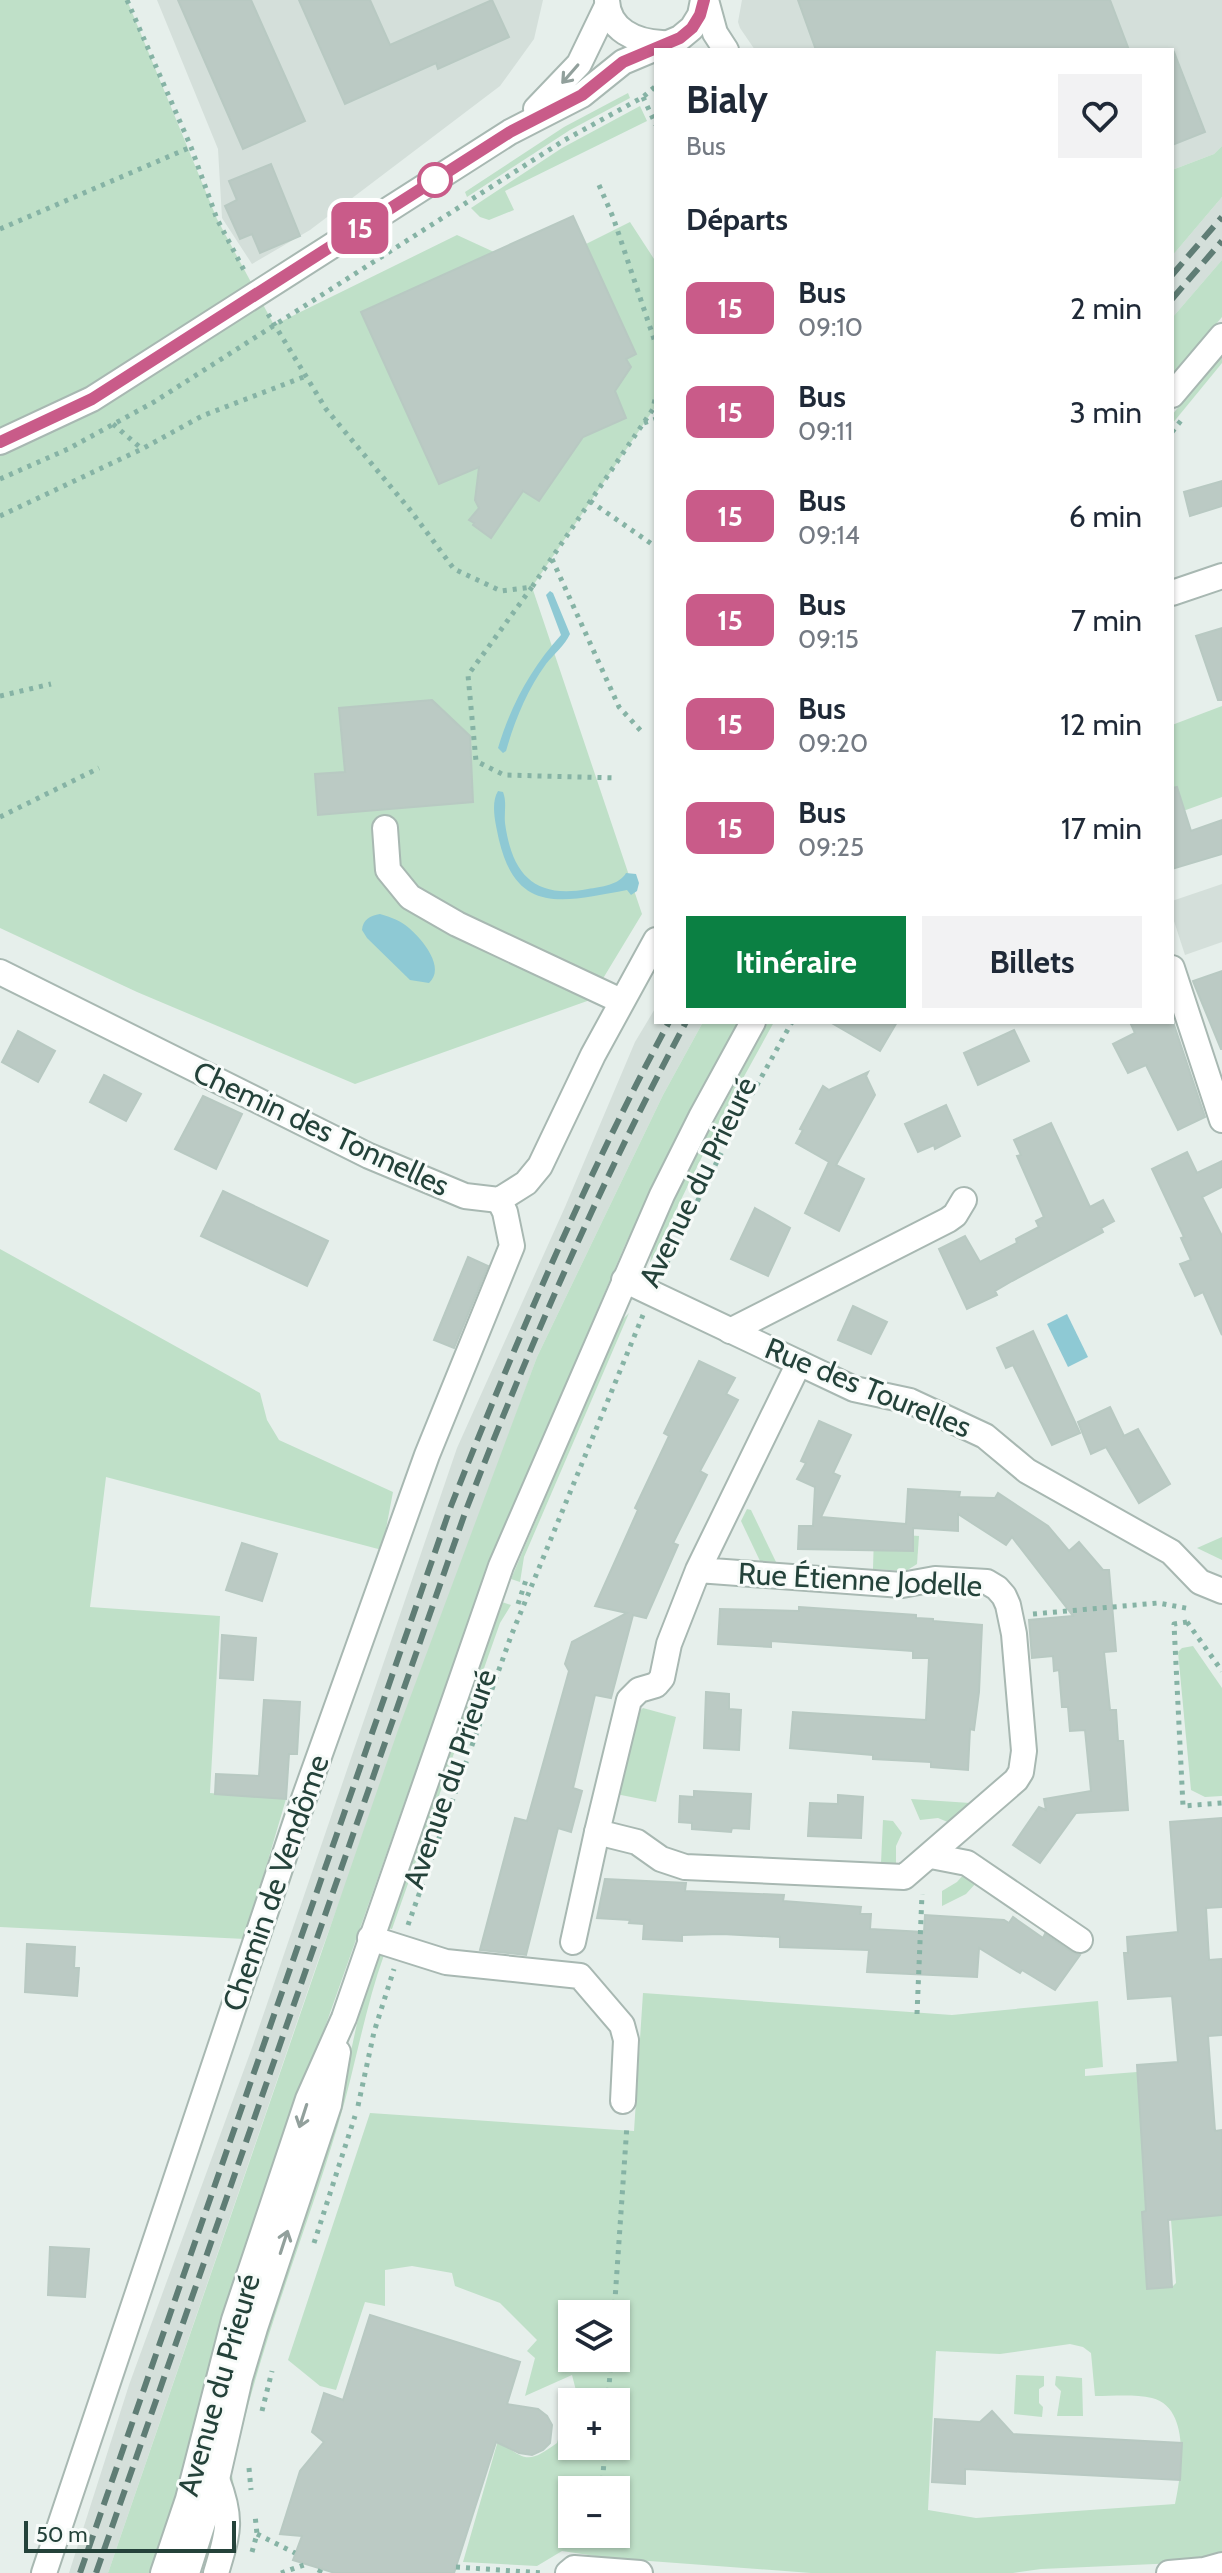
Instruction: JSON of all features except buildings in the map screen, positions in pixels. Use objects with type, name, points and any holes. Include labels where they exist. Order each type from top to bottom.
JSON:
[{"type":"street","points":[[607,3],[613,19],[631,37],[646,43],[673,45],[692,28],[704,0]]},
{"type":"street","points":[[704,0],[715,33],[725,48]]},
{"type":"street","points":[[510,132],[548,99],[579,64],[607,3]]},
{"type":"street","points":[[0,442],[92,399],[510,132],[582,95],[623,62],[654,51]]},
{"type":"street","points":[[1174,393],[1222,336]]},
{"type":"street","points":[[1174,592],[1222,576]]},
{"type":"street","points":[[1174,585],[1197,584]]},
{"type":"street","points":[[385,828],[388,870],[410,897],[457,924],[621,1001]]},
{"type":"street","points":[[499,1200],[526,1183],[540,1166],[621,1001],[654,943]]},
{"type":"street","name":"Chemin des Tonnelles","points":[[0,972],[369,1156],[465,1196],[499,1200]]},
{"type":"street","points":[[1174,974],[1222,1120]]},
{"type":"street","name":"Avenue du Prieuré","points":[[163,2573],[245,2324],[308,2099],[344,2018],[501,1566],[624,1280],[701,1117],[752,1024]]},
{"type":"street","name":"Chemin de Vendôme","points":[[44,2573],[303,1803],[427,1455],[512,1246],[505,1212],[499,1200]]},
{"type":"street","points":[[730,1331],[948,1220],[964,1200]]},
{"type":"street","name":"Rue des Tourelles","points":[[624,1280],[854,1389],[910,1401],[985,1436],[1027,1471],[1171,1552],[1200,1582],[1222,1591]]},
{"type":"street","name":"Rue Étienne Jodelle","points":[[573,1942],[629,1700],[639,1690],[656,1685],[662,1678],[676,1623],[698,1570],[799,1363]]},
{"type":"street","name":"Rue Étienne Jodelle","points":[[597,1832],[637,1842],[661,1859],[685,1867],[904,1877],[1016,1780],[1021,1772],[1024,1751],[1011,1616],[1004,1596],[997,1588],[987,1582],[935,1579],[902,1585],[698,1570]]},
{"type":"street","points":[[925,1861],[967,1863],[1080,1940]]},
{"type":"street","points":[[370,1938],[446,1962],[580,1976],[622,2025],[626,2040],[623,2101]]},
{"type":"street","name":"Avenue du Prieuré","points":[[187,2573],[217,2479],[245,2324]]},
{"type":"street","points":[[216,2573],[229,2530],[226,2505],[217,2479]]},
{"type":"street","points":[[1169,2573],[1222,2565]]},
{"type":"street","points":[[568,2573],[574,2568],[640,2573]]},
{"type":"path","points":[[127,0],[191,147],[217,219],[256,294],[326,409],[411,511],[454,569],[501,591],[532,587]]},
{"type":"path","points":[[0,479],[114,425],[563,141],[643,97],[654,88]]},
{"type":"path","points":[[643,97],[654,121]]},
{"type":"path","points":[[0,229],[191,147]]},
{"type":"path","points":[[599,185],[613,217],[654,339]]},
{"type":"path","points":[[0,516],[142,449],[202,416],[306,376]]},
{"type":"path","points":[[617,778],[504,775],[476,761],[468,675],[532,587],[654,404]]},
{"type":"path","points":[[643,423],[654,420]]},
{"type":"path","points":[[121,430],[142,449]]},
{"type":"path","points":[[590,501],[654,546]]},
{"type":"path","points":[[551,558],[619,707],[642,732]]},
{"type":"path","points":[[0,696],[51,684]]},
{"type":"path","points":[[0,817],[99,768]]},
{"type":"path","points":[[313,2246],[353,2124],[374,2032],[401,1948],[511,1636],[574,1478],[696,1200],[791,1024]]},
{"type":"path","points":[[510,1617],[525,1588],[527,1574]]},
{"type":"path","points":[[1011,1616],[1158,1603],[1191,1609]]},
{"type":"path","points":[[1222,1671],[1187,1622],[1174,1624],[1183,1806],[1222,1803]]},
{"type":"path","points":[[917,2014],[925,1861]]},
{"type":"path","points":[[354,2085],[370,2017]]},
{"type":"path","points":[[615,2300],[627,2115],[623,2101]]},
{"type":"path","points":[[261,2417],[275,2359]]},
{"type":"path","points":[[249,2464],[257,2534],[295,2553]]},
{"type":"path","points":[[281,2573],[307,2564]]},
{"type":"path","points":[[456,2567],[548,2573]]},
{"type":"shaded area","points":[[157,0],[543,0],[534,39],[500,86],[310,230],[252,264],[222,218],[218,149]]},
{"type":"shaded area","points":[[742,0],[1222,0],[1222,146],[1214,154],[1174,169],[1174,48],[754,48],[738,22]]},
{"type":"shaded area","points":[[1222,197],[1222,260],[1174,316],[1174,254]]},
{"type":"shaded area","points":[[1222,884],[1222,942],[1185,955],[1174,921],[1174,900]]},
{"type":"shaded area","points":[[654,1010],[654,1024],[702,1024],[663,1095],[537,1357],[320,1955],[108,2573],[69,2573],[129,2385],[253,2045],[457,1448],[635,1042]]},
{"type":"green space","points":[[0,0],[127,0],[217,219],[274,325],[457,235],[494,252],[573,216],[586,244],[630,222],[654,259],[654,409],[532,587],[642,914],[590,1000],[355,1084],[137,992],[0,928]]},
{"type":"green space","points":[[628,93],[630,98],[570,130],[467,197],[465,192],[564,127]]},
{"type":"green space","points":[[640,106],[647,121],[505,191],[514,210],[489,220],[480,217],[471,208],[562,148]]},
{"type":"green space","points":[[1222,146],[1222,197],[1174,254],[1174,169],[1214,154]]},
{"type":"green space","points":[[1222,260],[1222,317],[1174,374],[1174,316]]},
{"type":"green space","points":[[1222,353],[1222,363],[1174,422],[1174,413]]},
{"type":"green space","points":[[1222,706],[1222,797],[1174,814],[1174,724]]},
{"type":"green space","points":[[702,1024],[737,1024],[698,1094],[625,1245],[490,1561],[295,2112],[155,2573],[108,2573],[398,1730],[537,1357],[663,1095]]},
{"type":"green space","points":[[767,1024],[773,1024],[720,1120],[650,1263],[652,1247],[685,1176]]},
{"type":"green space","points":[[0,1249],[260,1393],[267,1420],[279,1440],[393,1492],[382,1550],[106,1477],[90,1607],[220,1616],[210,1793],[286,1799],[245,1939],[0,1927]]},
{"type":"green space","points":[[629,1313],[524,1557],[520,1582],[511,1579],[620,1322]]},
{"type":"green space","points":[[747,1509],[751,1510],[776,1562],[760,1561],[741,1521]]},
{"type":"green space","points":[[874,1533],[919,1536],[917,1564],[906,1571],[873,1569]]},
{"type":"green space","points":[[1222,1537],[1222,1560],[1197,1548]]},
{"type":"green space","points":[[502,1602],[511,1605],[500,1623],[392,1929],[387,1928]]},
{"type":"green space","points":[[1193,1646],[1222,1688],[1222,1796],[1205,1797],[1191,1790],[1178,1652]]},
{"type":"green space","points":[[643,1708],[676,1717],[656,1802],[616,1794],[635,1715]]},
{"type":"green space","points":[[911,1799],[970,1803],[950,1823],[938,1818],[920,1820]]},
{"type":"green space","points":[[883,1820],[893,1821],[902,1833],[896,1846],[896,1864],[881,1863]]},
{"type":"green space","points":[[964,1874],[976,1883],[966,1894],[942,1906],[942,1891]]},
{"type":"green space","points":[[379,1953],[384,1955],[338,2125],[268,2338],[231,2469],[245,2392],[340,2102],[359,2014]]},
{"type":"green space","points":[[643,1993],[952,2015],[1098,2001],[1103,2067],[1085,2069],[1085,2076],[1137,2072],[1145,2193],[1145,2211],[1142,2212],[1147,2289],[1172,2287],[1176,2283],[1171,2220],[1222,2215],[1222,2552],[1201,2562],[1013,2573],[811,2573],[609,2558],[562,2551],[537,2566],[463,2562],[497,2444],[503,2443],[518,2454],[529,2457],[541,2453],[558,2439],[558,2460],[630,2460],[630,2388],[575,2388],[572,2375],[525,2396],[535,2358],[527,2351],[537,2340],[500,2303],[455,2286],[452,2273],[412,2266],[385,2270],[385,2306],[365,2302],[336,2390],[320,2386],[288,2360],[370,2113],[634,2131]],"holes":[[[1070,2344],[1091,2353],[1095,2396],[1152,2398],[1165,2404],[1173,2415],[1181,2444],[1175,2504],[976,2518],[928,2510],[936,2351],[1000,2354]]]},
{"type":"green space","points":[[1016,2375],[1044,2376],[1044,2386],[1039,2389],[1042,2417],[1014,2414]]},
{"type":"green space","points":[[1056,2376],[1082,2378],[1083,2416],[1057,2416],[1061,2391],[1055,2385]]},
{"type":"green space","points":[[231,2469],[240,2523],[237,2524],[229,2481]]},
{"type":"water","points":[[550,591],[570,634],[533,684],[503,753],[498,748],[516,702],[531,674],[561,635],[546,595]]},
{"type":"water","points":[[498,791],[503,792],[504,796],[505,823],[513,856],[529,879],[553,890],[569,891],[604,886],[614,883],[626,873],[636,874],[639,883],[637,891],[631,895],[627,890],[564,899],[531,893],[518,882],[507,865],[495,821]]},
{"type":"water","points":[[380,914],[415,933],[431,954],[435,970],[429,983],[410,980],[367,938],[362,930],[365,921]]},
{"type":"water","points":[[1067,1314],[1088,1357],[1068,1367],[1047,1324]]},
{"type":"railway","points":[[1174,273],[1222,217]]},
{"type":"railway","points":[[1174,297],[1222,241]]},
{"type":"railway","points":[[80,2573],[451,1506],[553,1261],[609,1140],[668,1024]]},
{"type":"railway","points":[[96,2573],[466,1510],[568,1263],[625,1141],[685,1024]]},
{"type":"bus line","name":"15","points":[[0,442],[92,399],[510,132],[582,95],[623,62],[680,38],[692,28],[704,0]]}]
